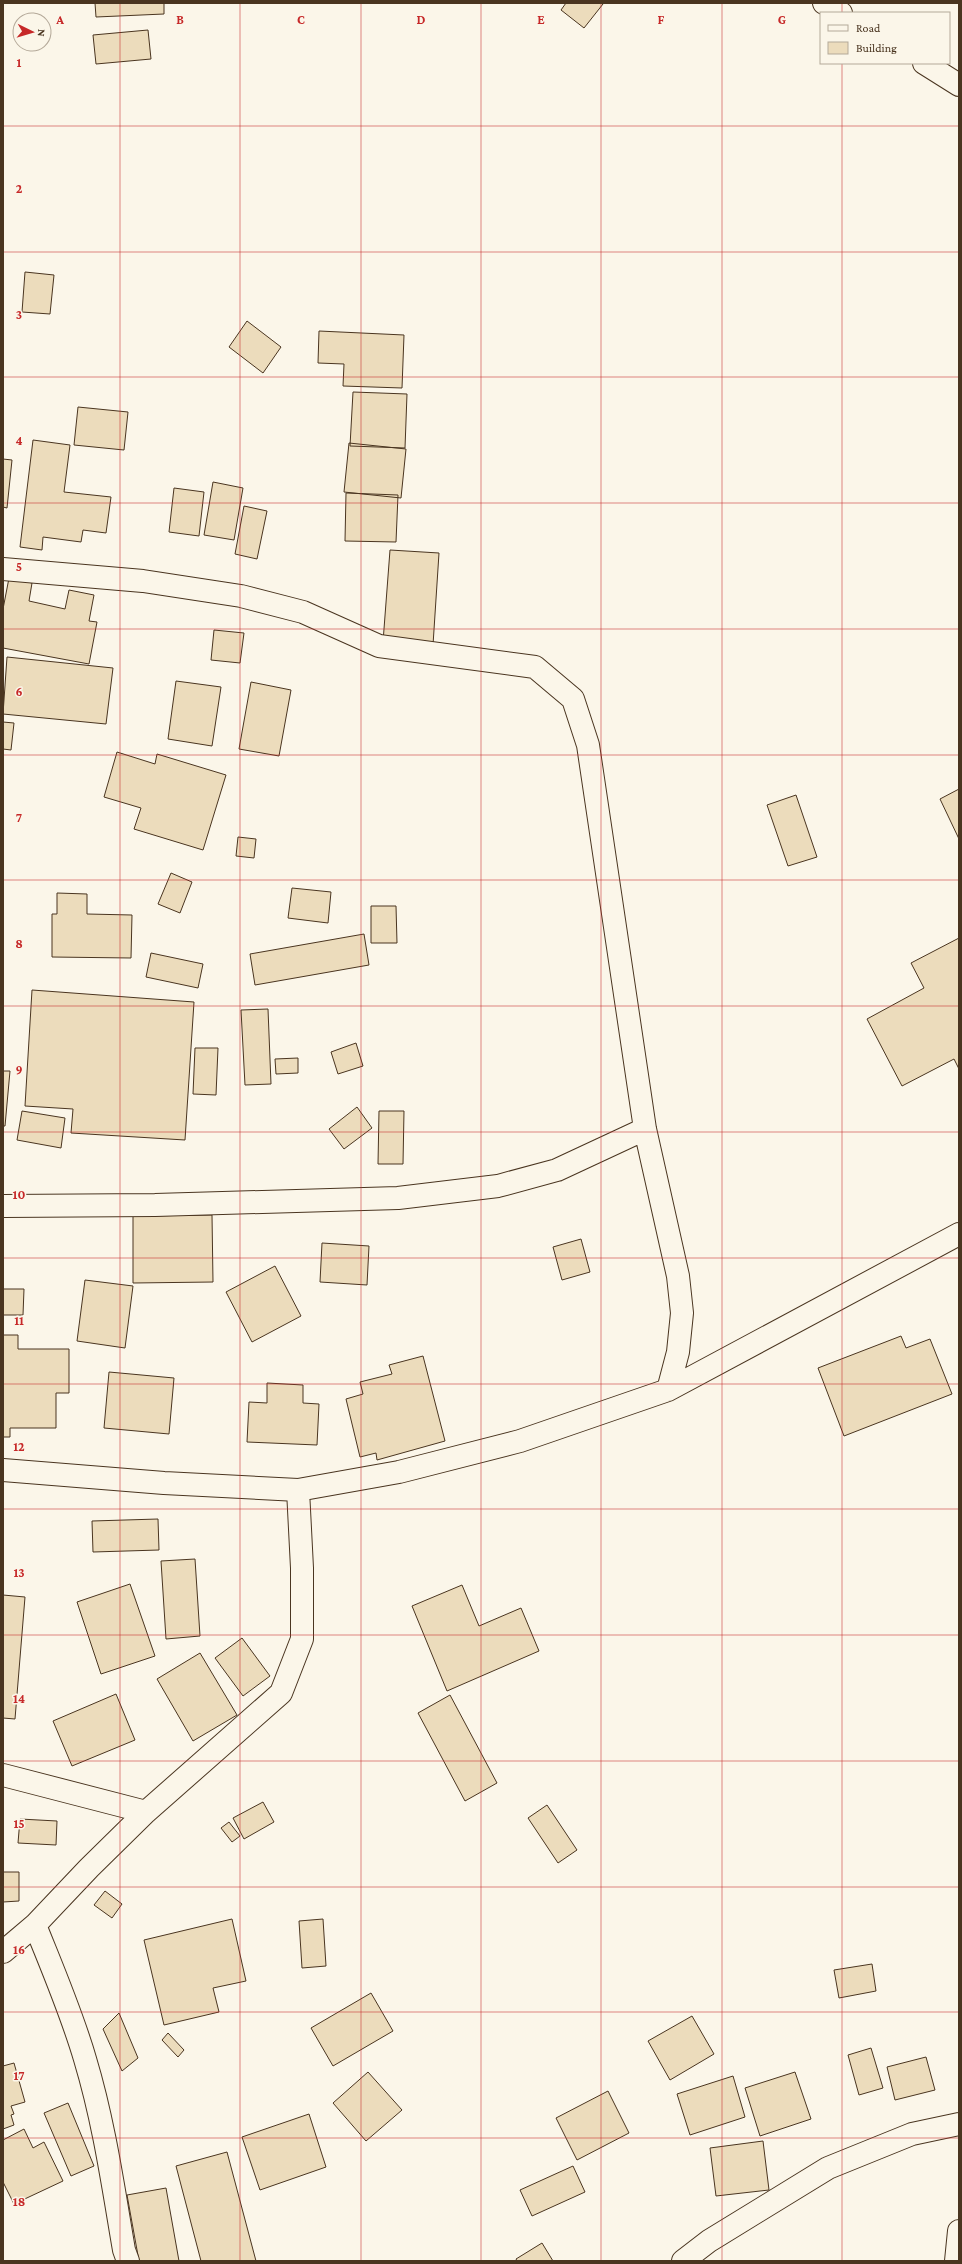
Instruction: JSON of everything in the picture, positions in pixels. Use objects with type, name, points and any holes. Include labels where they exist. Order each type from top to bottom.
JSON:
[{"type":"street","points":[[824,3],[839,12]]},
{"type":"street","points":[[926,64],[959,84]]},
{"type":"street","points":[[3,569],[143,581],[241,596],[303,612],[379,646],[535,667],[573,699],[588,745],[645,1128],[678,1276],[682,1313],[678,1352],[668,1390]]},
{"type":"street","points":[[3,1206],[155,1205],[398,1198],[498,1186],[557,1170],[645,1128]]},
{"type":"street","points":[[3,1470],[164,1483],[298,1490],[399,1472],[520,1441],[668,1390],[959,1234]]},
{"type":"street","points":[[3,1952],[35,1926],[89,1868],[146,1812],[281,1693],[302,1639],[302,1568],[298,1490]]},
{"type":"street","points":[[3,1775],[146,1812]]},
{"type":"street","points":[[35,1926],[60,1986],[85,2060],[103,2131],[124,2250],[128,2261]]},
{"type":"street","points":[[683,2261],[709,2241],[828,2168],[912,2134],[959,2124]]},
{"type":"street","points":[[956,2261],[959,2231]]},
{"type":"building","points":[[95,3],[164,3],[164,14],[96,17]]},
{"type":"building","points":[[566,3],[603,4],[584,28],[561,10]]},
{"type":"building","points":[[148,30],[151,59],[96,64],[93,35]]},
{"type":"building","points":[[25,272],[54,275],[50,314],[22,312]]},
{"type":"building","points":[[247,321],[281,347],[263,373],[229,347]]},
{"type":"building","points":[[319,331],[404,335],[402,388],[343,386],[344,364],[318,363]]},
{"type":"building","points":[[353,392],[407,394],[405,448],[350,446]]},
{"type":"building","points":[[78,407],[128,412],[124,450],[74,445]]},
{"type":"building","points":[[33,440],[70,445],[64,492],[111,497],[106,533],[83,530],[81,542],[43,537],[42,550],[20,547]]},
{"type":"building","points":[[349,443],[406,449],[401,498],[344,492]]},
{"type":"building","points":[[3,459],[12,460],[7,508],[3,507]]},
{"type":"building","points":[[213,482],[243,488],[234,540],[204,535]]},
{"type":"building","points":[[174,488],[204,492],[199,536],[169,532]]},
{"type":"building","points":[[346,493],[398,495],[396,542],[345,541]]},
{"type":"building","points":[[244,506],[267,511],[257,559],[235,554]]},
{"type":"building","points":[[390,550],[439,553],[433,645],[383,642]]},
{"type":"building","points":[[9,578],[32,583],[29,601],[65,609],[69,590],[94,595],[89,621],[97,622],[89,664],[3,648],[3,609]]},
{"type":"building","points":[[214,630],[244,633],[240,663],[211,660]]},
{"type":"building","points":[[7,657],[113,668],[106,724],[3,714]]},
{"type":"building","points":[[176,681],[221,687],[212,746],[168,739]]},
{"type":"building","points":[[251,682],[291,690],[279,756],[239,749]]},
{"type":"building","points":[[3,722],[14,723],[11,750],[3,749]]},
{"type":"building","points":[[117,752],[155,764],[157,754],[226,775],[203,850],[134,829],[141,808],[104,797]]},
{"type":"building","points":[[959,789],[959,839],[940,799]]},
{"type":"building","points":[[796,795],[817,857],[788,866],[767,805]]},
{"type":"building","points":[[238,837],[256,839],[254,858],[236,856]]},
{"type":"building","points":[[171,873],[192,882],[180,913],[158,904]]},
{"type":"building","points":[[292,888],[331,892],[328,923],[288,918]]},
{"type":"building","points":[[57,893],[87,894],[87,914],[132,915],[131,958],[52,957],[52,914],[57,914]]},
{"type":"building","points":[[371,906],[396,906],[397,943],[371,943]]},
{"type":"building","points":[[364,934],[369,965],[255,985],[250,954]]},
{"type":"building","points":[[959,938],[959,1069],[954,1059],[902,1086],[867,1019],[924,988],[911,963]]},
{"type":"building","points":[[151,953],[203,964],[198,988],[146,977]]},
{"type":"building","points":[[32,990],[194,1002],[185,1140],[71,1133],[73,1109],[25,1106]]},
{"type":"building","points":[[268,1009],[271,1084],[245,1085],[241,1010]]},
{"type":"building","points":[[356,1043],[363,1066],[338,1074],[331,1052]]},
{"type":"building","points":[[195,1048],[218,1048],[216,1095],[193,1094]]},
{"type":"building","points":[[298,1058],[298,1073],[276,1074],[275,1059]]},
{"type":"building","points":[[3,1071],[10,1071],[5,1126],[3,1126]]},
{"type":"building","points":[[357,1107],[372,1128],[344,1149],[329,1129]]},
{"type":"building","points":[[22,1111],[65,1118],[61,1148],[17,1140]]},
{"type":"building","points":[[379,1111],[404,1111],[403,1164],[378,1164]]},
{"type":"building","points":[[212,1215],[213,1282],[133,1283],[133,1216]]},
{"type":"building","points":[[581,1239],[590,1272],[562,1280],[553,1247]]},
{"type":"building","points":[[322,1243],[369,1246],[367,1285],[320,1282]]},
{"type":"building","points":[[275,1266],[301,1316],[252,1342],[226,1292]]},
{"type":"building","points":[[85,1280],[133,1286],[125,1348],[77,1341]]},
{"type":"building","points":[[3,1289],[24,1289],[23,1315],[3,1315]]},
{"type":"building","points":[[3,1335],[18,1335],[18,1349],[69,1349],[69,1393],[56,1393],[56,1428],[10,1428],[10,1437],[3,1437]]},
{"type":"building","points":[[901,1336],[906,1348],[930,1339],[952,1394],[844,1436],[818,1368]]},
{"type":"building","points":[[423,1356],[445,1441],[377,1460],[376,1453],[360,1457],[346,1399],[363,1394],[360,1382],[392,1374],[389,1365]]},
{"type":"building","points":[[109,1372],[174,1378],[169,1434],[104,1428]]},
{"type":"building","points":[[267,1383],[303,1385],[303,1403],[319,1404],[317,1445],[247,1442],[249,1402],[267,1403]]},
{"type":"building","points":[[158,1519],[159,1550],[93,1552],[92,1521]]},
{"type":"building","points":[[195,1559],[200,1636],[166,1639],[161,1561]]},
{"type":"building","points":[[130,1584],[155,1656],[101,1674],[77,1602]]},
{"type":"building","points":[[462,1585],[479,1626],[521,1608],[539,1651],[447,1691],[412,1606]]},
{"type":"building","points":[[3,1595],[25,1597],[15,1719],[3,1718]]},
{"type":"building","points":[[242,1638],[270,1676],[243,1696],[215,1658]]},
{"type":"building","points":[[200,1653],[237,1715],[193,1741],[157,1679]]},
{"type":"building","points":[[116,1694],[135,1740],[72,1766],[53,1721]]},
{"type":"building","points":[[450,1695],[497,1783],[465,1801],[418,1713]]},
{"type":"building","points":[[263,1802],[274,1822],[244,1839],[233,1818]]},
{"type":"building","points":[[547,1805],[577,1850],[558,1863],[528,1818]]},
{"type":"building","points":[[20,1819],[57,1821],[56,1845],[18,1843]]},
{"type":"building","points":[[229,1822],[240,1836],[232,1842],[221,1828]]},
{"type":"building","points":[[3,1872],[19,1872],[19,1901],[3,1902]]},
{"type":"building","points":[[105,1891],[122,1904],[112,1918],[94,1905]]},
{"type":"building","points":[[232,1919],[246,1981],[213,1988],[219,2012],[164,2025],[144,1940]]},
{"type":"building","points":[[323,1919],[326,1966],[302,1968],[299,1921]]},
{"type":"building","points":[[872,1964],[876,1991],[839,1998],[834,1970]]},
{"type":"building","points":[[371,1993],[393,2031],[333,2066],[311,2028]]},
{"type":"building","points":[[119,2013],[138,2058],[122,2071],[103,2029]]},
{"type":"building","points":[[692,2016],[714,2054],[670,2080],[648,2041]]},
{"type":"building","points":[[168,2033],[184,2050],[178,2057],[162,2040]]},
{"type":"building","points":[[871,2048],[883,2088],[859,2095],[848,2055]]},
{"type":"building","points":[[926,2057],[935,2090],[895,2100],[887,2067]]},
{"type":"building","points":[[14,2063],[25,2102],[11,2106],[14,2114],[11,2115],[14,2125],[3,2129],[3,2066]]},
{"type":"building","points":[[368,2072],[402,2110],[366,2141],[333,2103]]},
{"type":"building","points":[[795,2072],[811,2119],[760,2136],[745,2088]]},
{"type":"building","points":[[733,2076],[745,2117],[690,2135],[677,2094]]},
{"type":"building","points":[[608,2091],[629,2133],[577,2160],[556,2118]]},
{"type":"building","points":[[68,2103],[94,2166],[71,2176],[44,2113]]},
{"type":"building","points":[[309,2114],[326,2167],[260,2190],[242,2137]]},
{"type":"building","points":[[24,2129],[33,2148],[44,2142],[63,2181],[14,2204],[3,2182],[3,2140]]},
{"type":"building","points":[[763,2141],[769,2190],[716,2196],[710,2148]]},
{"type":"building","points":[[227,2152],[256,2261],[201,2261],[176,2166]]},
{"type":"building","points":[[573,2166],[585,2192],[532,2216],[520,2190]]},
{"type":"building","points":[[166,2188],[179,2261],[139,2261],[127,2195]]},
{"type":"building","points":[[542,2243],[553,2261],[517,2261],[516,2259]]}]
